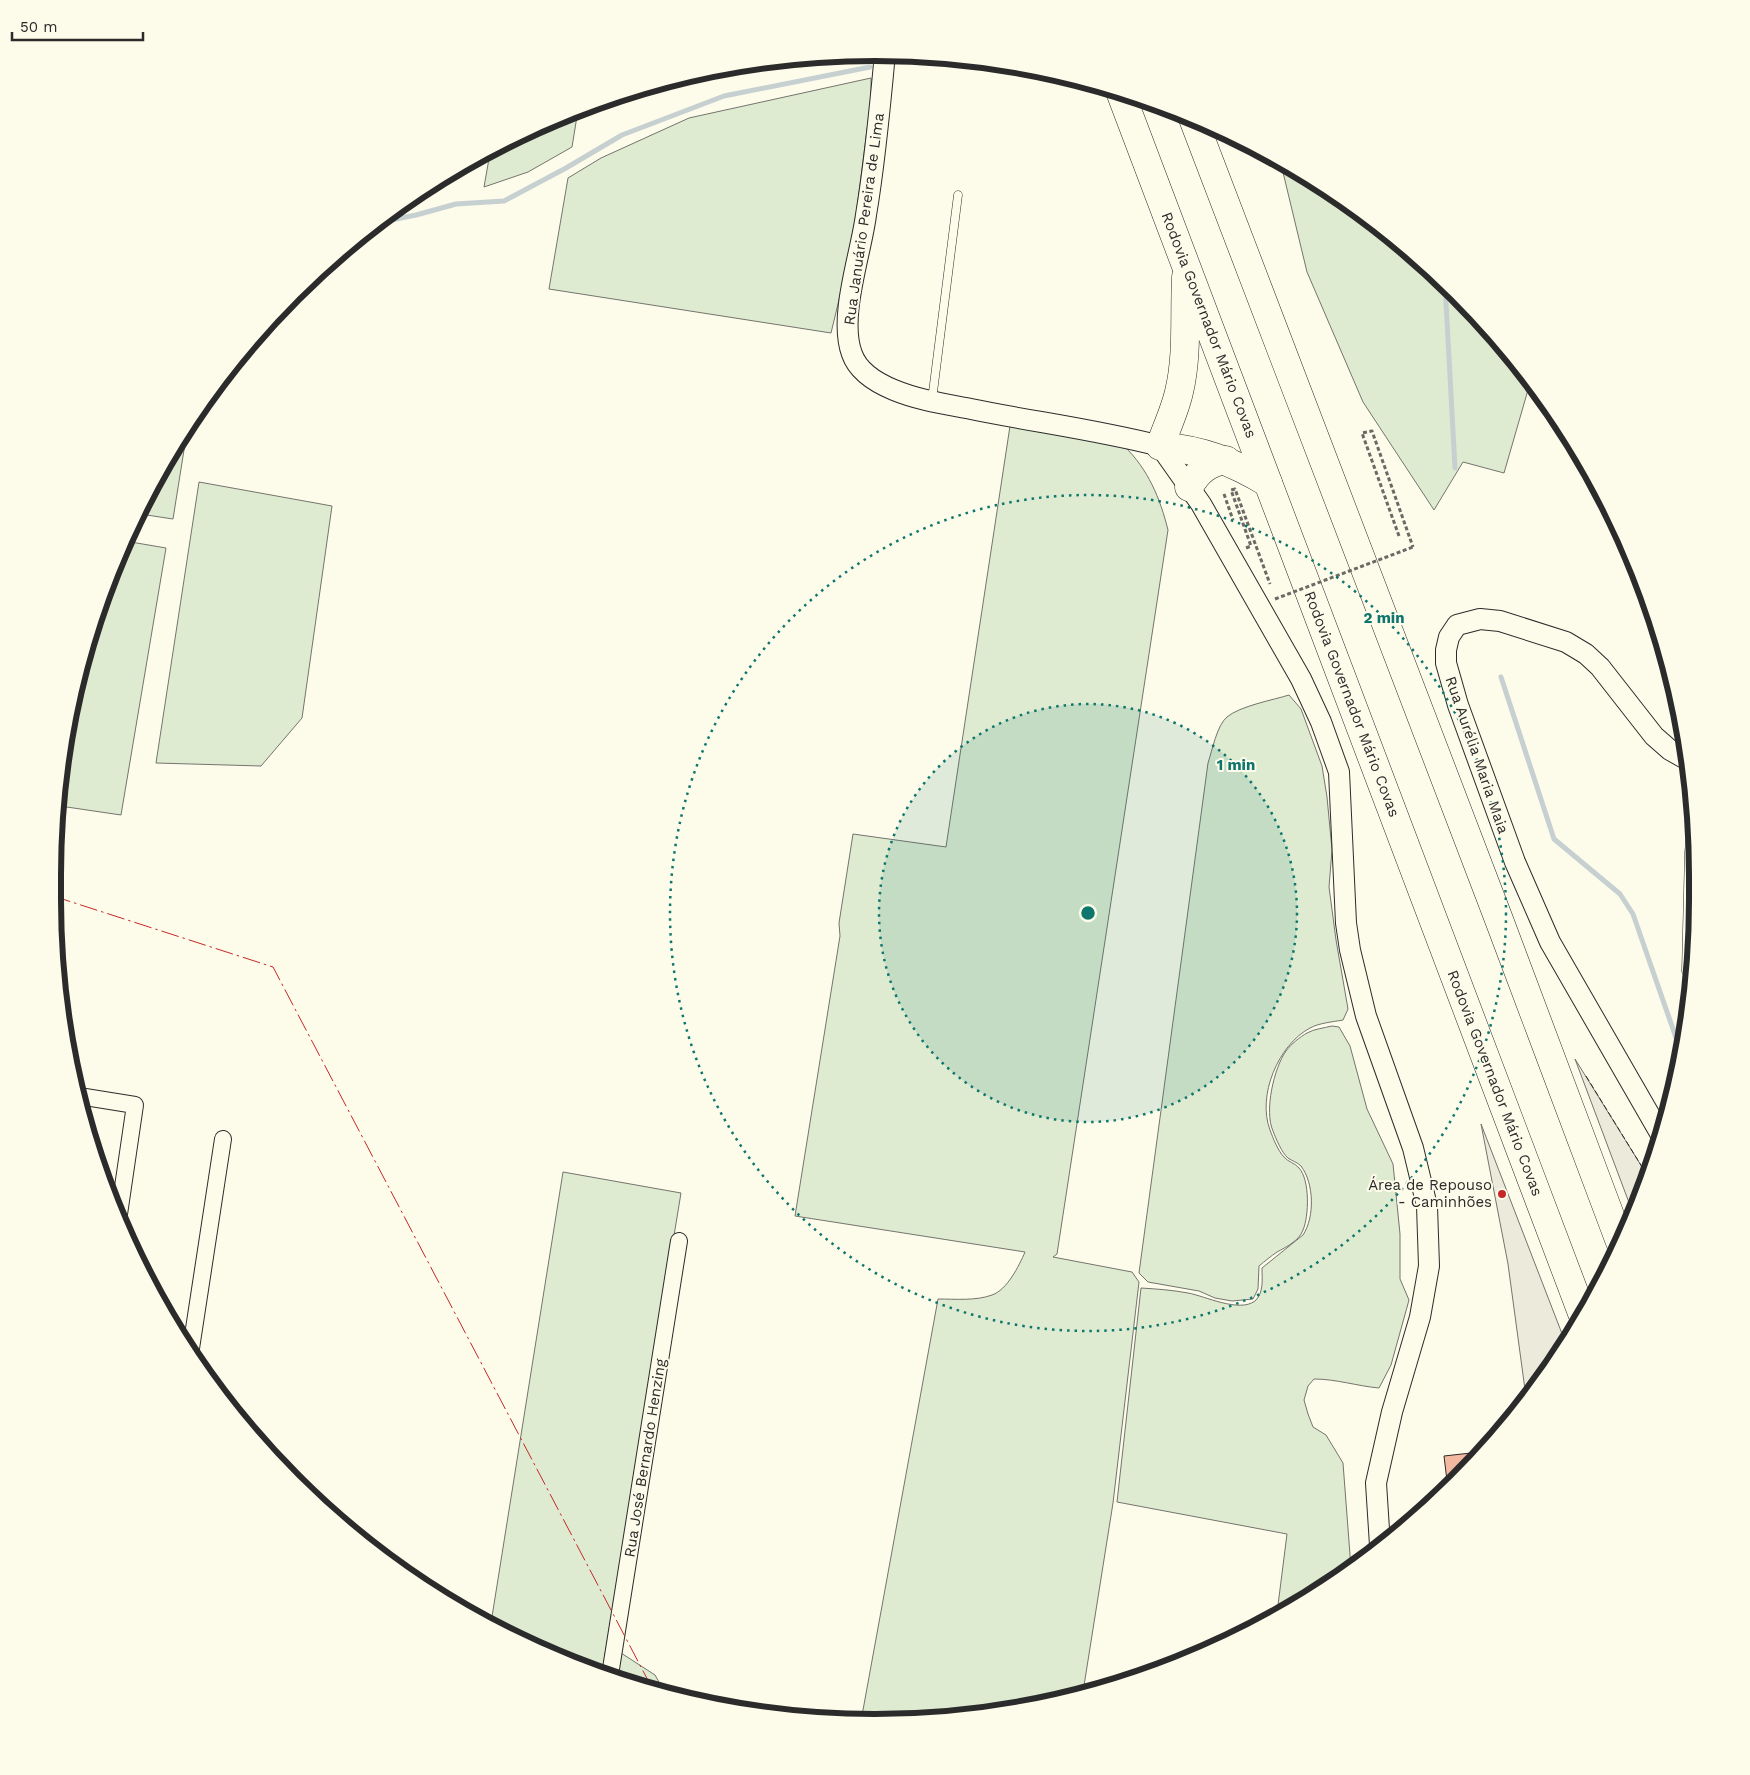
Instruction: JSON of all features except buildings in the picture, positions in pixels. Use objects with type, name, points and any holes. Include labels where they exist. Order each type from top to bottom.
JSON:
[{"type":"highway","name":"Rodovia Governador Mário Covas","points":[[1123,100],[1580,1307]]},
{"type":"highway","points":[[1196,128],[1617,1234]]},
{"type":"highway","points":[[1186,266],[1184,308],[1185,352],[1179,392],[1160,446],[1197,452],[1226,460],[1248,470],[1268,483]]},
{"type":"highway","points":[[1189,487],[1206,466],[1226,460]]},
{"type":"street","name":"Rua Januário Pereira de Lima","points":[[884,61],[866,217],[850,296],[847,325],[848,340],[852,354],[859,366],[876,381],[894,390],[932,402],[1107,434],[1160,446]]},
{"type":"street","points":[[1160,446],[1207,513],[1301,679],[1321,722],[1339,772],[1346,923],[1350,950],[1366,1016],[1412,1148],[1427,1206],[1428,1266],[1420,1317],[1392,1412],[1376,1483],[1380,1538]]},
{"type":"street","name":"Rua Aurélia Maria Maia","points":[[1656,1127],[1550,942],[1515,862],[1458,705],[1446,663],[1449,637],[1457,625],[1480,619],[1500,621],[1566,642],[1586,654],[1600,667],[1654,736],[1670,750],[1680,755]]},
{"type":"street","points":[[86,1097],[135,1105],[120,1204]]},
{"type":"street","points":[[192,1342],[223,1139]]},
{"type":"street","name":"Rua José Bernardo Henzing","points":[[611,1670],[679,1241]]},
{"type":"lane","points":[[932,402],[958,195]]},
{"type":"lane","points":[[1686,961],[1689,866]]},
{"type":"path","points":[[1244,549],[1251,546],[1231,490],[1235,489],[1275,599],[1413,547],[1372,431],[1362,433],[1399,536]]},
{"type":"path","points":[[1224,494],[1234,522]]},
{"type":"green space","points":[[871,78],[871,99],[852,246],[831,333],[549,289],[568,178],[601,158],[689,118]]},
{"type":"green space","points":[[577,118],[572,147],[528,172],[484,187],[489,159],[515,145]]},
{"type":"green space","points":[[1283,170],[1327,198],[1412,263],[1487,338],[1521,380],[1528,390],[1504,473],[1463,462],[1434,510],[1363,402],[1307,272]]},
{"type":"green space","points":[[1010,426],[1124,446],[1140,464],[1152,485],[1168,530],[1057,1254],[1053,1257],[1132,1272],[1139,1282],[1113,1503],[1084,1686],[1034,1698],[981,1707],[928,1712],[862,1714],[938,1299],[979,1298],[992,1295],[1003,1288],[1012,1277],[1025,1252],[795,1216],[840,936],[839,923],[853,834],[946,847]]},
{"type":"green space","points":[[185,444],[173,519],[145,515]]},
{"type":"green space","points":[[199,482],[332,506],[302,718],[261,766],[156,763]]},
{"type":"green space","points":[[133,542],[166,548],[121,815],[64,807],[68,769],[77,716],[89,664],[104,613]]},
{"type":"green space","points":[[1289,695],[1301,709],[1322,766],[1332,850],[1329,887],[1348,1009],[1343,1020],[1317,1025],[1299,1036],[1288,1046],[1273,1073],[1266,1102],[1267,1117],[1270,1130],[1280,1151],[1303,1174],[1307,1189],[1305,1224],[1299,1237],[1259,1266],[1258,1289],[1253,1299],[1232,1301],[1215,1298],[1199,1291],[1148,1282],[1139,1273],[1208,763],[1220,726],[1227,717],[1248,707]]},
{"type":"green space","points":[[1332,1026],[1339,1027],[1350,1046],[1367,1109],[1393,1164],[1400,1234],[1400,1279],[1409,1300],[1391,1365],[1379,1388],[1314,1379],[1308,1386],[1304,1400],[1313,1427],[1326,1435],[1343,1463],[1350,1560],[1278,1607],[1287,1534],[1117,1502],[1141,1288],[1188,1293],[1231,1305],[1248,1304],[1255,1301],[1260,1294],[1262,1268],[1303,1235],[1307,1228],[1311,1210],[1311,1191],[1301,1166],[1288,1158],[1279,1146],[1270,1123],[1270,1101],[1274,1079],[1286,1051],[1301,1037],[1316,1030]]},
{"type":"green space","points":[[563,1172],[681,1193],[603,1667],[564,1652],[492,1618]]},
{"type":"green space","points":[[618,1651],[655,1675],[661,1685],[615,1672]]},
{"type":"shaded area","points":[[1575,1059],[1643,1169],[1630,1204]]},
{"type":"shaded area","name":"Área de Repouso - Caminhões","points":[[1481,1124],[1563,1335],[1525,1389],[1508,1264]]},
{"type":"waterway","points":[[393,220],[456,204],[504,201],[622,135],[724,96],[870,67]]},
{"type":"waterway","points":[[1446,296],[1455,468]]},
{"type":"waterway","points":[[1501,677],[1554,839],[1620,894],[1633,914],[1676,1039]]},
{"type":"fence","points":[[1586,1076],[1643,1169]]},
{"type":"power","points":[[61,899],[273,967],[649,1681]]},
{"type":"place","name":"Área de Repouso - Caminhões","points":[[1502,1194]]}]
